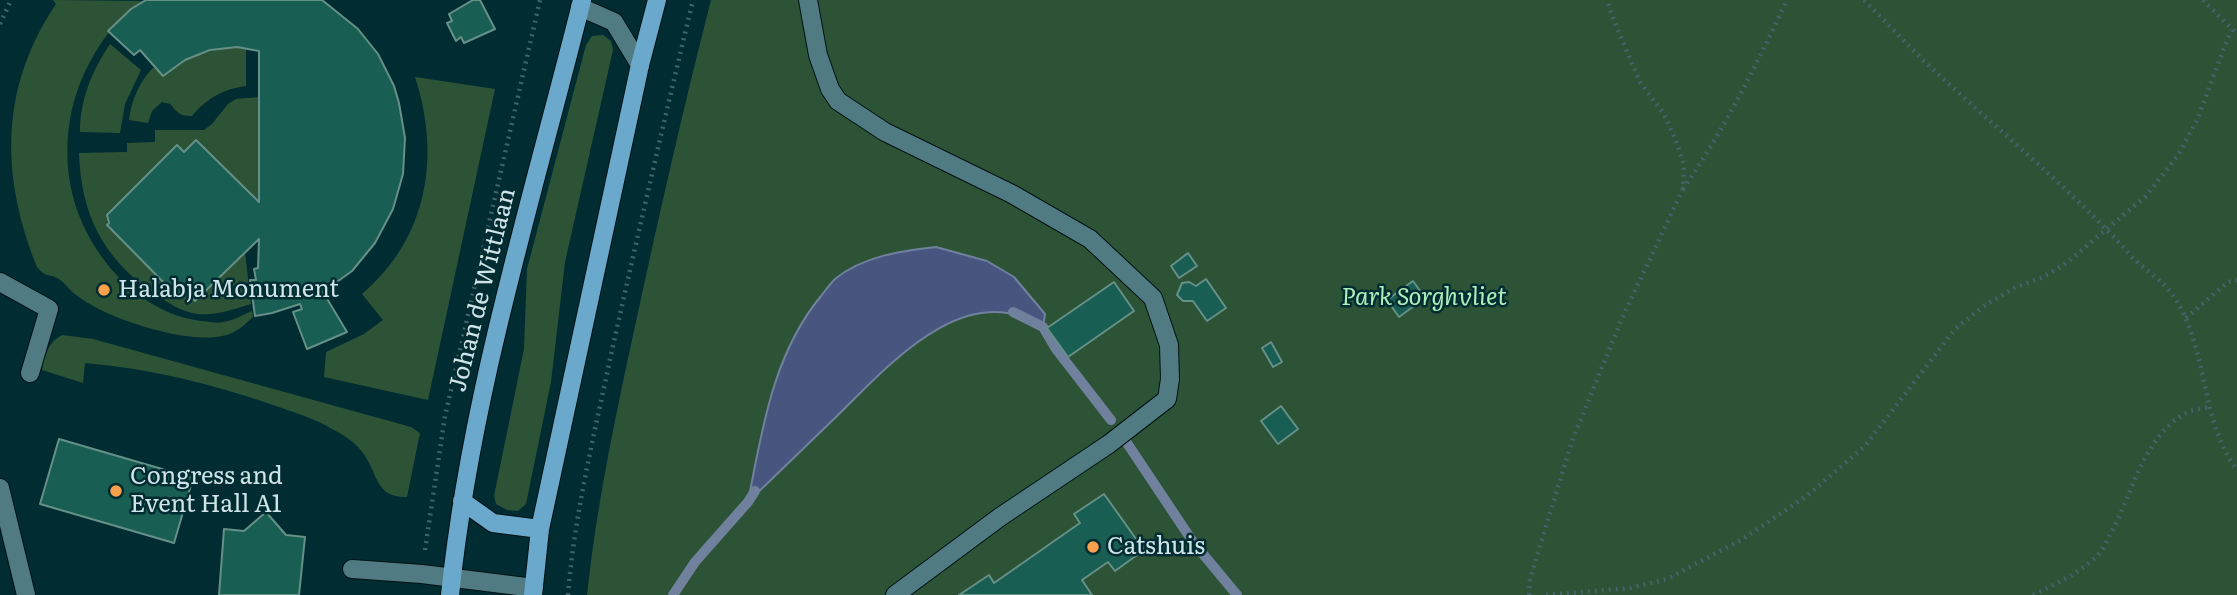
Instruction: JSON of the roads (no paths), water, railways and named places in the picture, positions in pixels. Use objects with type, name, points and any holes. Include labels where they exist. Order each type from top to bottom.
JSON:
[{"type":"main road","points":[[533,591],[540,529],[640,65],[657,0]]},
{"type":"main road","name":"Johan de Wittlaan","points":[[451,587],[475,426],[498,320],[581,4]]},
{"type":"main road","points":[[462,500],[493,523],[540,529]]},
{"type":"street","points":[[808,0],[818,55],[830,89],[838,100],[885,132],[1012,194],[1090,239],[1153,298],[1169,345],[1170,379],[1167,398],[1109,444],[1000,517],[895,595]]},
{"type":"street","points":[[581,4],[614,22],[640,65]]},
{"type":"street","points":[[0,282],[49,309],[30,373]]},
{"type":"street","points":[[0,488],[26,595]]},
{"type":"street","points":[[352,569],[422,574],[451,587],[533,591]]},
{"type":"water","points":[[936,247],[987,261],[1014,277],[1045,314],[1043,327],[1014,314],[985,313],[957,320],[930,334],[879,374],[748,502],[765,420],[780,368],[791,343],[821,296],[835,279],[858,265],[896,253]]},
{"type":"waterway","points":[[1013,312],[1043,327],[1056,349],[1111,420]]},
{"type":"waterway","points":[[1127,443],[1193,542],[1237,595]]},
{"type":"waterway","points":[[673,595],[695,562],[755,491]]},
{"type":"place","name":"Halabja Monument","points":[[104,290]]},
{"type":"place","name":"Congress and Event Hall A1","points":[[116,491]]},
{"type":"place","name":"Catshuis","points":[[1093,547]]},
{"type":"park label","name":"Park Sorghvliet","points":[[1424,298]]}]
